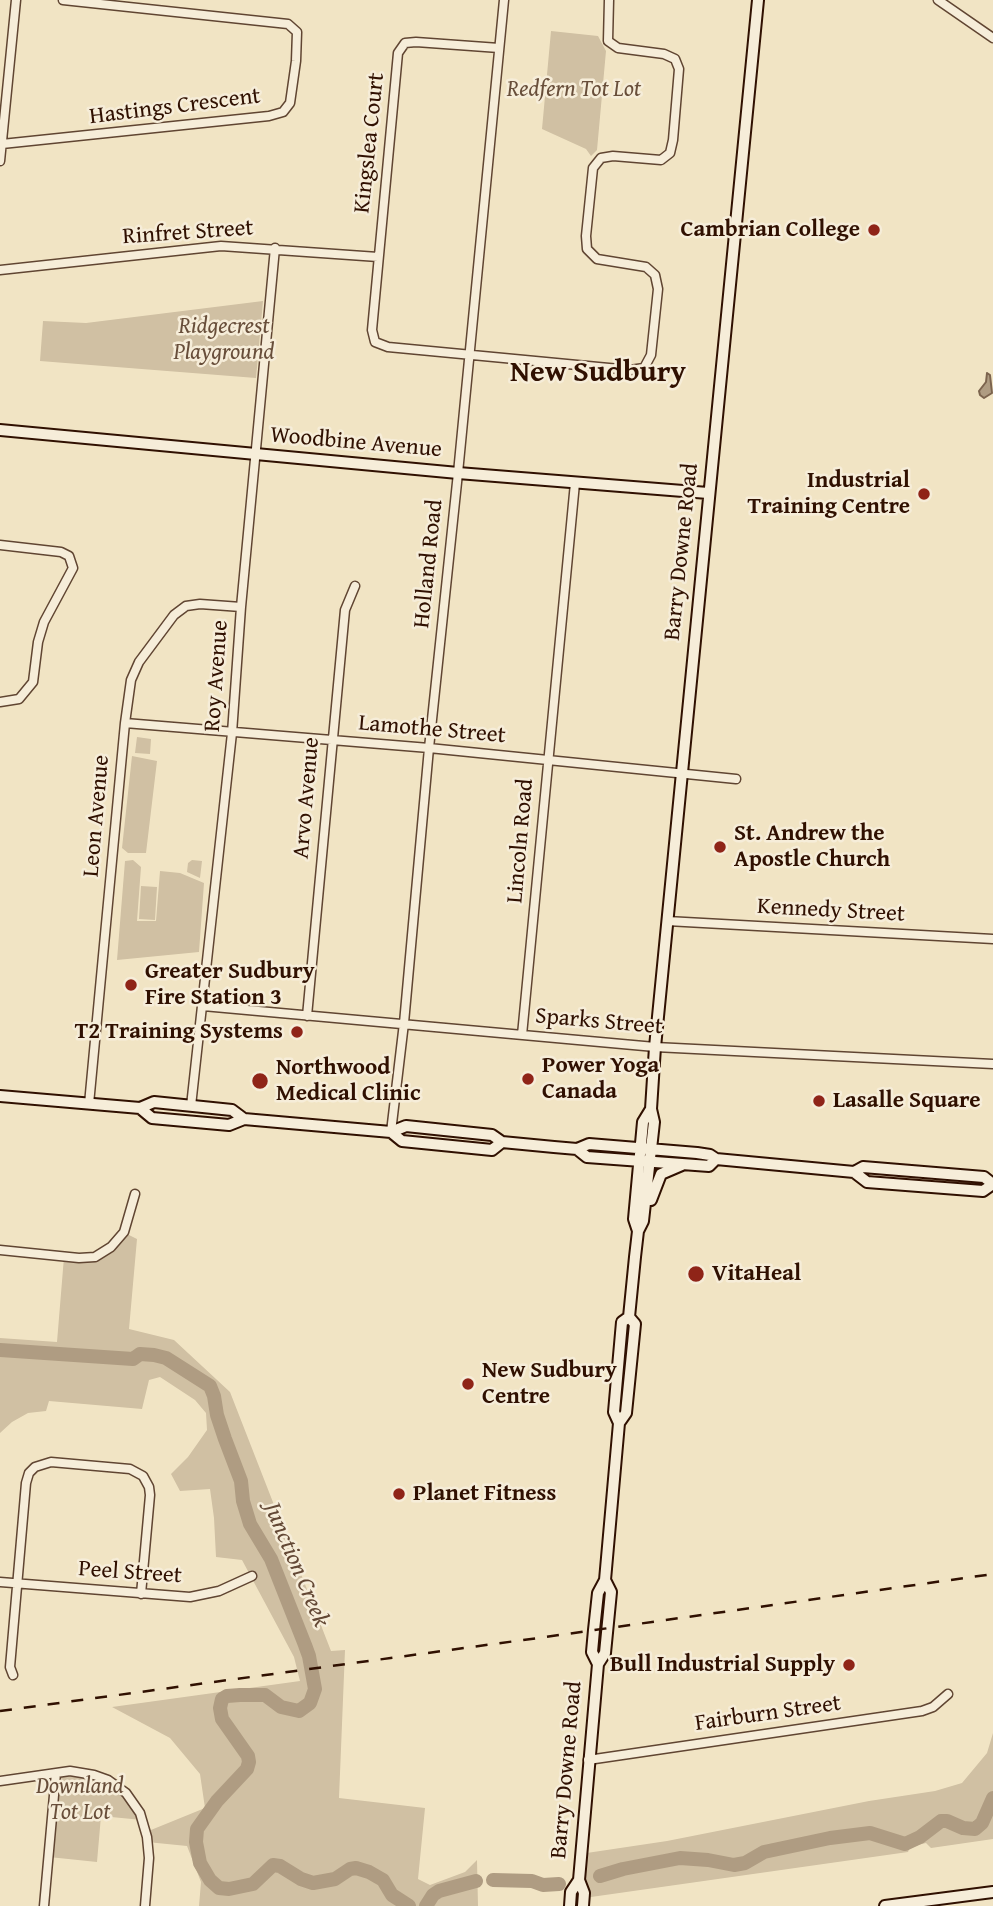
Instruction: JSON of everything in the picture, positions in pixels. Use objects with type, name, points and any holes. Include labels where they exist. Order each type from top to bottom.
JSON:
[{"type":"main road","name":"Barry Downe Road","points":[[638,1231],[634,1219],[637,1182],[646,1149],[643,1122],[651,1109],[708,493],[758,2]]},
{"type":"main road","name":"Woodbine Avenue","points":[[0,430],[458,473],[708,493]]},
{"type":"main road","points":[[0,1096],[140,1108],[154,1102],[232,1110],[244,1119]]},
{"type":"main road","points":[[140,1108],[152,1118],[229,1125],[244,1119],[391,1132],[402,1141],[492,1150],[502,1142],[576,1149],[589,1144],[710,1155],[716,1160],[854,1172],[863,1167],[984,1178],[993,1184]]},
{"type":"main road","points":[[576,1149],[587,1157],[709,1166],[716,1160]]},
{"type":"main road","points":[[607,1158],[624,1165],[637,1182]]},
{"type":"main road","name":"Barry Downe Road","points":[[583,1906],[584,1893],[579,1880],[598,1664],[593,1652],[594,1630],[598,1593],[605,1580],[620,1423],[614,1412],[622,1322],[629,1317],[638,1231],[644,1215],[644,1161]]},
{"type":"main road","points":[[644,1215],[658,1177],[685,1164]]},
{"type":"main road","name":"Barry Downe Road","points":[[570,1906],[571,1892],[579,1880]]},
{"type":"main road","points":[[890,1906],[993,1892]]},
{"type":"street","points":[[0,161],[16,0]]},
{"type":"street","name":"Hastings Crescent","points":[[2,144],[269,117],[283,112],[290,103],[296,61],[296,32],[288,24],[63,0]]},
{"type":"street","name":"Holland Road","points":[[391,1132],[404,1023],[504,0]]},
{"type":"street","points":[[470,354],[630,370],[644,368],[651,355],[658,289],[655,275],[646,267],[597,259],[587,249],[586,236],[593,169],[601,158],[613,156],[660,160],[670,153],[678,69],[675,59],[664,54],[618,48],[608,41],[606,28],[609,0]]},
{"type":"street","points":[[938,0],[993,38]]},
{"type":"street","name":"Kingslea Court","points":[[470,354],[388,347],[375,342],[372,330],[378,257],[398,53],[405,43],[416,41],[499,48]]},
{"type":"street","name":"Rinfret Street","points":[[0,270],[221,246],[378,257]]},
{"type":"street","name":"Roy Avenue","points":[[191,1106],[232,733],[275,248]]},
{"type":"street","name":"Lincoln Road","points":[[522,1035],[575,483]]},
{"type":"street","points":[[0,545],[61,552],[69,556],[74,568],[44,622],[38,642],[33,682],[19,699],[0,702]]},
{"type":"street","name":"Arvo Avenue","points":[[307,1016],[345,610],[355,586]]},
{"type":"street","name":"Leon Avenue","points":[[89,1104],[131,680],[139,662],[174,615],[186,606],[201,604],[242,607]]},
{"type":"street","name":"Lamothe Street","points":[[125,723],[429,748],[736,779]]},
{"type":"street","name":"Kennedy Street","points":[[667,921],[993,939]]},
{"type":"street","name":"Sparks Street","points":[[203,1006],[655,1047],[993,1064]]},
{"type":"street","points":[[0,1250],[79,1258],[95,1257],[111,1247],[124,1232],[135,1194]]},
{"type":"street","points":[[13,1675],[10,1667],[29,1473],[42,1463],[130,1469],[137,1471],[147,1481],[150,1495],[141,1594]]},
{"type":"street","name":"Peel Street","points":[[0,1582],[175,1597],[206,1595],[252,1576]]},
{"type":"street","name":"Fairburn Street","points":[[588,1760],[922,1711],[933,1707],[948,1694]]},
{"type":"street","points":[[0,1781],[70,1771],[94,1775],[118,1786],[133,1801],[145,1824],[149,1847],[145,1906]]},
{"type":"street","points":[[44,1906],[56,1773]]},
{"type":"green space","name":"Redfern Tot Lot","points":[[551,31],[598,36],[606,51],[597,150],[591,156],[586,149],[542,129]]},
{"type":"green space","name":"Ridgecrest Playground","points":[[263,301],[256,378],[40,361],[43,321],[86,323]]},
{"type":"green space","points":[[137,737],[151,739],[150,754],[135,753]]},
{"type":"green space","points":[[132,756],[157,761],[146,853],[128,853],[122,848]]},
{"type":"green space","points":[[133,860],[141,867],[137,921],[156,921],[160,871],[180,873],[204,883],[199,952],[117,960],[125,861]]},
{"type":"green space","points":[[192,860],[202,861],[200,878],[187,872],[188,863]]},
{"type":"green space","points":[[141,886],[157,887],[155,920],[139,919]]},
{"type":"green space","points":[[125,1233],[137,1239],[129,1329],[174,1340],[230,1392],[331,1651],[345,1650],[339,1798],[425,1808],[418,1879],[430,1885],[465,1872],[477,1860],[478,1906],[199,1906],[201,1882],[187,1846],[147,1842],[146,1832],[205,1808],[200,1774],[170,1738],[112,1707],[300,1681],[294,1657],[242,1560],[216,1557],[210,1489],[180,1491],[171,1474],[188,1457],[207,1430],[206,1413],[195,1400],[160,1377],[149,1380],[142,1409],[49,1401],[46,1411],[28,1413],[0,1433],[0,1338],[57,1342],[64,1257],[95,1258]]},
{"type":"green space","points":[[993,1733],[993,1839],[931,1848],[926,1843],[910,1847],[908,1852],[584,1898],[580,1854],[667,1841],[869,1801],[935,1791],[962,1783],[987,1753]]},
{"type":"green space","name":"Downland Tot Lot","points":[[57,1774],[82,1774],[117,1787],[142,1820],[101,1816],[97,1862],[49,1857]]},
{"type":"shaded area","points":[[987,373],[990,375],[992,393],[984,398],[979,391],[986,382]]},
{"type":"waterway","name":"Junction Creek","points":[[0,1350],[133,1359],[140,1354],[154,1355],[166,1358],[210,1386],[217,1415],[241,1481],[243,1501],[250,1524],[271,1559],[305,1645],[315,1689],[310,1703],[299,1711],[281,1707],[265,1695],[227,1696],[222,1699],[222,1719],[248,1756],[249,1762],[247,1769],[217,1801],[197,1829],[196,1842],[200,1863],[210,1880],[219,1888],[229,1889],[253,1884],[273,1865],[313,1883],[335,1879],[356,1868],[383,1880],[392,1895],[409,1906]]},
{"type":"waterway","name":"Junction Creek","points":[[600,1876],[680,1858],[734,1865],[745,1863],[764,1852],[830,1838],[870,1833],[905,1844],[920,1837],[941,1821],[975,1829],[982,1823],[993,1798]]},
{"type":"waterway","name":"Junction Creek","points":[[493,1880],[559,1884]]},
{"type":"waterway","name":"Junction Creek","points":[[426,1906],[439,1891],[476,1881]]},
{"type":"railway","points":[[0,1711],[993,1574]]},
{"type":"place","name":"Cambrian College","points":[[874,230]]},
{"type":"place","name":"Industrial Training Centre","points":[[924,494]]},
{"type":"place","name":"St. Andrew the Apostle Church","points":[[720,847]]},
{"type":"place","name":"Greater Sudbury Fire Station 3","points":[[131,985]]},
{"type":"place","name":"T2 Training Systems","points":[[297,1032]]},
{"type":"place","name":"Power Yoga Canada","points":[[528,1079]]},
{"type":"place","name":"Northwood Medical Clinic","points":[[260,1081]]},
{"type":"place","name":"Lasalle Square","points":[[819,1101]]},
{"type":"place","name":"VitaHeal","points":[[696,1274]]},
{"type":"place","name":"New Sudbury Centre","points":[[468,1384]]},
{"type":"place","name":"Planet Fitness","points":[[399,1494]]},
{"type":"place","name":"Bull Industrial Supply","points":[[849,1665]]},
{"type":"district","name":"New Sudbury","points":[[598,373]]}]
